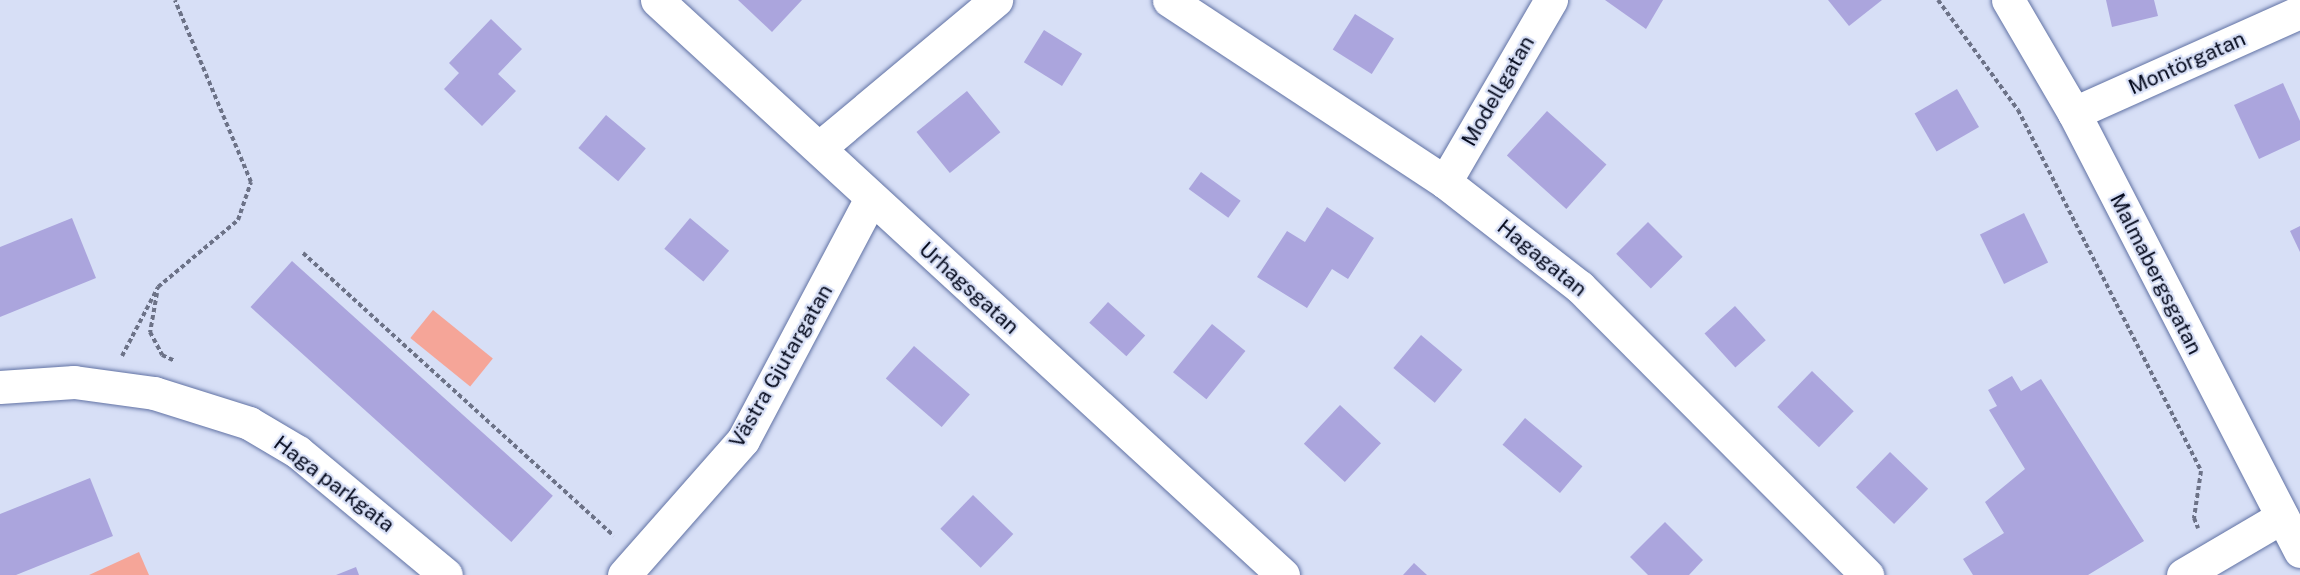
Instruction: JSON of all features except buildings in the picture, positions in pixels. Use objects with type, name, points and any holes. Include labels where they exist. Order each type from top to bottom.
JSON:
[{"type":"street","name":"Urhagsgatan","points":[[657,0],[1283,575]]},
{"type":"street","points":[[819,147],[996,0]]},
{"type":"street","name":"Hagagatan","points":[[1169,0],[1445,182],[1580,287],[1867,575]]},
{"type":"street","name":"Modellgatan","points":[[1445,182],[1551,0]]},
{"type":"street","name":"Malmabergsgatan","points":[[2010,1],[2074,113],[2300,551]]},
{"type":"street","name":"Montörgatan","points":[[2074,113],[2300,12]]},
{"type":"street","name":"Västra Gjutargatan","points":[[631,567],[743,440],[871,198]]},
{"type":"street","name":"Haga parkgata","points":[[0,387],[74,382],[107,386],[154,393],[249,423],[298,452],[446,575]]},
{"type":"street","points":[[2183,575],[2282,518]]},
{"type":"path","points":[[107,386],[158,287],[238,220],[251,182],[175,0]]},
{"type":"path","points":[[1938,0],[2018,110],[2201,471],[2194,518]]},
{"type":"path","points":[[303,253],[631,567]]},
{"type":"path","points":[[158,287],[150,332],[162,356],[184,366]]},
{"type":"shaded area","points":[[433,310],[493,358],[470,386],[410,338]]},
{"type":"shaded area","points":[[139,552],[149,575],[89,575]]}]
